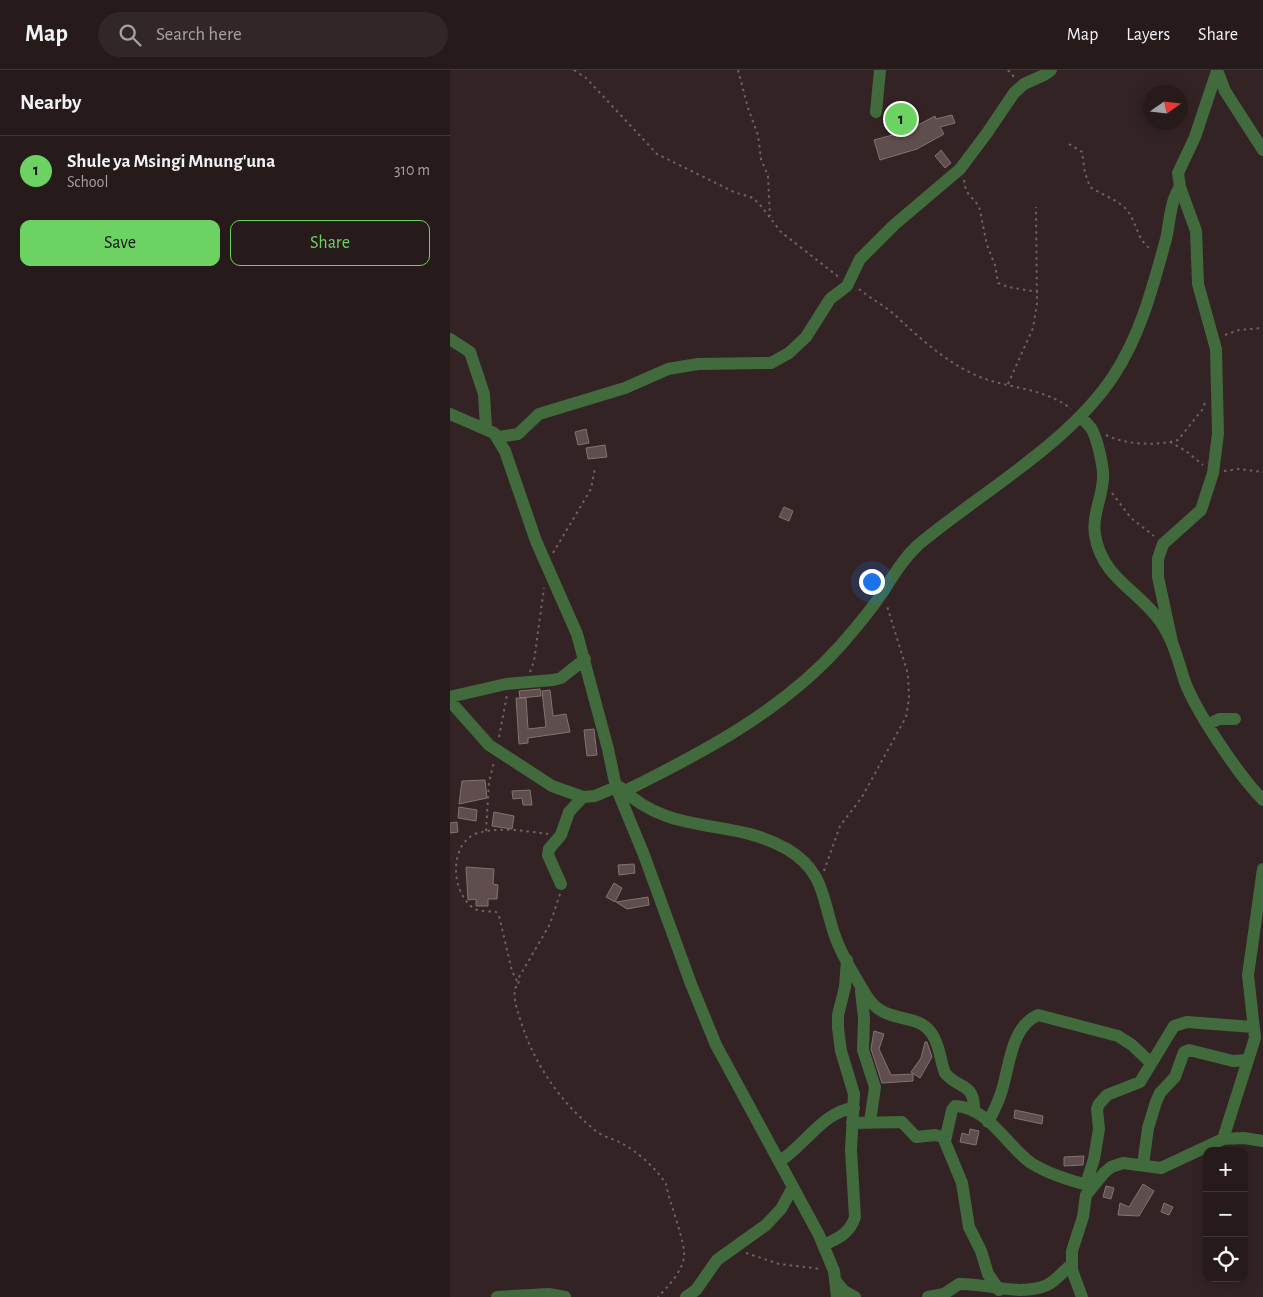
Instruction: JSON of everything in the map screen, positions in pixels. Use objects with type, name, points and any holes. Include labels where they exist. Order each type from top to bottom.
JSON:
[{"type":"street","points":[[876,112],[880,70]]},
{"type":"street","points":[[498,437],[518,434],[539,414],[625,388],[668,369],[698,364],[771,363],[779,360],[798,345],[816,323],[830,299],[847,286],[860,259],[962,165],[987,133],[1014,93],[1024,84],[1044,76],[1052,70]]},
{"type":"street","points":[[1217,70],[1225,91],[1263,150]]},
{"type":"street","points":[[1217,70],[1195,137],[1178,173],[1180,187],[1196,231],[1198,284],[1217,358],[1218,434],[1213,473],[1201,510],[1163,544],[1158,559],[1158,577],[1172,642],[1183,677],[1209,724],[1241,774],[1263,800]]},
{"type":"street","points":[[450,701],[479,735],[497,750],[552,786],[582,797],[595,796],[699,754],[780,701],[838,648],[866,616],[904,559],[918,545],[1080,417],[1114,376],[1130,348],[1143,315],[1162,256],[1175,194],[1180,187]]},
{"type":"street","points":[[450,339],[470,352],[484,394],[486,428]]},
{"type":"street","points":[[450,414],[486,428],[498,437],[518,484],[536,541],[577,634],[618,786],[691,984],[716,1045],[800,1197],[823,1245],[834,1276],[837,1297]]},
{"type":"street","points":[[1080,417],[1092,428],[1102,465],[1103,479],[1094,515],[1095,534],[1100,552],[1122,585],[1156,616],[1172,642]]},
{"type":"street","points":[[450,697],[489,687],[561,678],[585,659]]},
{"type":"street","points":[[1209,724],[1220,719],[1235,719]]},
{"type":"street","points":[[618,786],[644,807],[676,821],[734,830],[772,841],[803,861],[815,872],[822,886],[836,939],[867,997],[883,1014],[917,1022],[933,1034],[944,1073],[970,1090],[974,1111]]},
{"type":"street","points":[[561,884],[548,855],[549,849],[561,835],[565,820],[582,797]]},
{"type":"street","points":[[1223,1139],[1255,1038],[1248,975],[1263,869]]},
{"type":"street","points":[[823,1245],[846,1233],[852,1226],[855,1217],[851,1150],[854,1094],[838,1034],[838,1015],[846,986],[847,960]]},
{"type":"street","points":[[860,984],[864,1018],[863,1050],[875,1087],[870,1122]]},
{"type":"street","points":[[988,1122],[1002,1091],[1018,1032],[1027,1021],[1038,1015],[1118,1036],[1132,1045],[1151,1063]]},
{"type":"street","points":[[1082,1297],[1071,1265],[1072,1251],[1083,1217],[1096,1150],[1099,1129],[1099,1104],[1107,1095],[1138,1084],[1170,1031],[1180,1024],[1198,1023],[1234,1028],[1253,1027]]},
{"type":"street","points":[[1142,1164],[1148,1128],[1156,1102],[1160,1093],[1175,1076],[1184,1052],[1189,1050],[1233,1061],[1247,1060]]},
{"type":"street","points":[[945,1141],[953,1108],[958,1106],[974,1111],[1030,1162],[1052,1175],[1089,1185]]},
{"type":"street","points":[[780,1162],[796,1152],[831,1116],[844,1109],[854,1108]]},
{"type":"street","points":[[852,1123],[902,1122],[916,1137],[939,1135],[945,1141],[964,1192],[969,1227],[981,1251],[988,1274],[998,1292]]},
{"type":"street","points":[[1089,1185],[1111,1167],[1123,1163],[1161,1168],[1223,1139],[1244,1138],[1263,1141]]},
{"type":"street","points":[[686,1297],[696,1290],[717,1260],[766,1225],[780,1209],[793,1187]]},
{"type":"street","points":[[928,1297],[944,1294],[959,1284],[998,1292],[1046,1286],[1071,1265]]},
{"type":"street","points":[[834,1276],[844,1291],[855,1297]]},
{"type":"street","points":[[498,1297],[549,1294],[565,1297]]},
{"type":"path","points":[[574,70],[586,78],[657,154],[734,192],[752,198],[770,216],[781,232],[834,271],[847,286],[852,284],[897,317],[932,349],[972,374],[1052,398],[1065,405],[1080,417]]},
{"type":"path","points":[[738,70],[748,108],[758,135],[761,159],[768,176],[770,216]]},
{"type":"path","points":[[1069,144],[1082,152],[1085,173],[1090,187],[1108,196],[1126,209],[1144,243],[1162,256]]},
{"type":"path","points":[[962,165],[966,191],[979,206],[986,245],[996,265],[998,283],[1008,287],[1038,292]]},
{"type":"path","points":[[1008,384],[1033,328],[1038,292],[1035,236],[1036,207]]},
{"type":"path","points":[[1213,340],[1240,330],[1263,328]]},
{"type":"path","points":[[1092,428],[1124,442],[1155,444],[1170,442],[1181,437],[1191,421],[1202,410],[1209,392]]},
{"type":"path","points":[[1170,442],[1186,451],[1213,473],[1239,469],[1263,472]]},
{"type":"path","points":[[525,684],[534,661],[547,564],[591,488],[595,468]]},
{"type":"path","points":[[1103,479],[1130,518],[1163,544]]},
{"type":"path","points":[[822,886],[827,860],[840,826],[862,797],[906,717],[909,699],[908,674],[886,601],[886,588]]},
{"type":"path","points":[[486,831],[489,782],[508,690]]},
{"type":"path","points":[[519,985],[512,971],[499,916],[496,912],[473,908],[461,892],[454,876],[452,860],[456,849],[467,837],[486,831],[520,831],[561,835]]},
{"type":"path","points":[[519,985],[518,979],[524,967],[550,924],[560,897],[561,884]]},
{"type":"path","points":[[519,985],[515,988],[516,1008],[531,1052],[552,1086],[594,1129],[623,1144],[656,1171],[666,1184],[684,1257],[679,1269],[658,1297]]},
{"type":"path","points":[[730,1250],[779,1264],[834,1276]]},
{"type":"building","points":[[952,115],[955,123],[940,127],[944,134],[917,149],[880,160],[874,140],[907,131],[935,116],[936,119]]},
{"type":"building","points":[[941,150],[951,163],[945,168],[935,156]]},
{"type":"building","points":[[586,429],[589,443],[578,445],[575,432]]},
{"type":"building","points":[[605,445],[607,457],[588,459],[586,448]]},
{"type":"building","points":[[784,507],[793,511],[789,521],[779,517]]},
{"type":"building","points":[[540,689],[541,696],[520,698],[519,691]]},
{"type":"building","points":[[550,690],[553,716],[566,714],[570,732],[528,738],[528,743],[519,744],[516,698],[526,698],[528,729],[546,727],[542,691]]},
{"type":"building","points":[[594,729],[597,755],[587,756],[584,730]]},
{"type":"building","points":[[485,780],[487,798],[459,804],[462,781]]},
{"type":"building","points":[[530,790],[532,805],[523,805],[522,798],[513,799],[512,791]]},
{"type":"building","points":[[459,807],[477,810],[476,821],[458,818]]},
{"type":"building","points":[[494,812],[514,816],[512,829],[492,826]]},
{"type":"building","points":[[457,822],[458,832],[450,833],[450,823]]},
{"type":"building","points":[[634,864],[635,873],[619,875],[618,865]]},
{"type":"building","points":[[466,867],[494,869],[493,884],[498,885],[497,899],[488,899],[488,906],[476,906],[476,899],[468,900]]},
{"type":"building","points":[[614,883],[622,888],[615,902],[606,897]]},
{"type":"building","points":[[648,897],[649,905],[627,909],[616,902]]},
{"type":"building","points":[[874,1031],[884,1034],[879,1049],[891,1075],[913,1074],[913,1081],[882,1083],[871,1049]]},
{"type":"building","points":[[925,1042],[927,1042],[932,1057],[920,1078],[911,1072],[921,1058]]},
{"type":"building","points":[[1015,1110],[1043,1116],[1042,1124],[1014,1118]]},
{"type":"building","points":[[970,1129],[979,1131],[976,1145],[960,1142],[962,1133],[969,1135]]},
{"type":"building","points":[[1084,1156],[1083,1165],[1064,1166],[1064,1157]]},
{"type":"building","points":[[1143,1184],[1154,1191],[1139,1216],[1118,1215],[1120,1203],[1129,1207]]},
{"type":"building","points":[[1106,1186],[1114,1188],[1111,1199],[1103,1197]]},
{"type":"building","points":[[1164,1203],[1173,1207],[1169,1215],[1161,1212]]},
{"type":"place","name":"Shule ya Msingi Mnung'una","points":[[901,119]]}]
